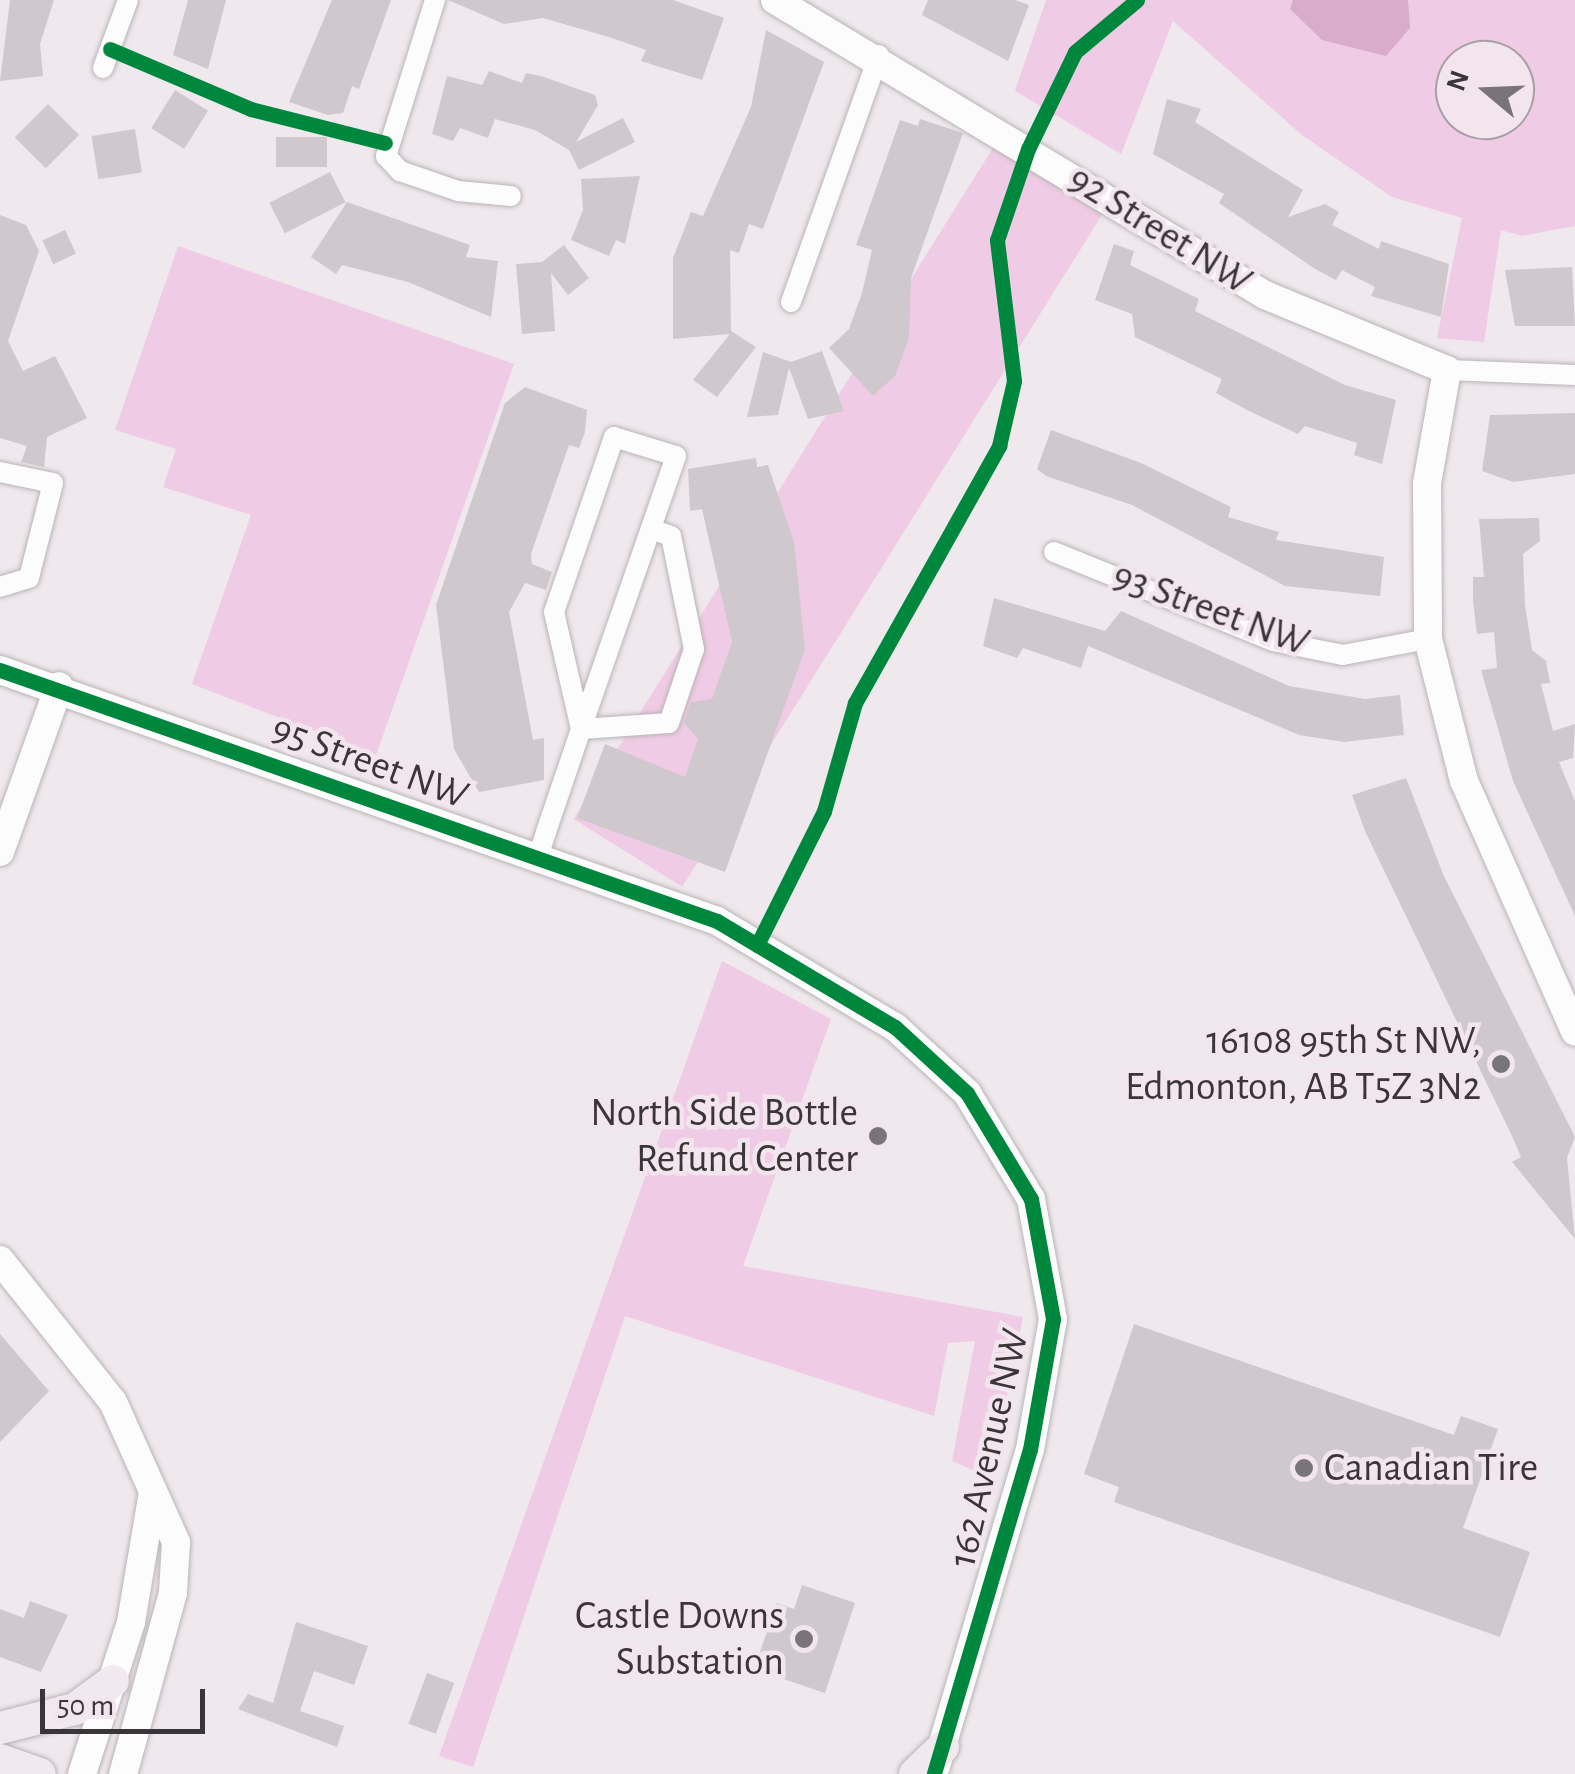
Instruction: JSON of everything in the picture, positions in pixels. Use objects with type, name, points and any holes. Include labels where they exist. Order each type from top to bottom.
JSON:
[{"type":"main road","points":[[0,1728],[75,1709],[113,1680]]},
{"type":"main road","points":[[0,1760],[40,1774]]},
{"type":"main road","points":[[916,1774],[938,1760]]},
{"type":"street","points":[[103,68],[128,0]]},
{"type":"street","points":[[435,0],[386,156],[400,171],[458,191],[511,196]]},
{"type":"street","name":"92 Street NW","points":[[775,0],[879,56],[1265,295],[1447,370],[1575,375]]},
{"type":"street","points":[[791,302],[879,56]]},
{"type":"street","points":[[1447,370],[1427,484],[1428,639],[1464,780],[1575,1031]]},
{"type":"street","points":[[538,856],[582,730],[676,456],[614,437],[554,612],[582,730]]},
{"type":"street","points":[[0,472],[54,483],[29,578],[0,587]]},
{"type":"street","points":[[582,730],[669,723],[694,650],[671,536],[651,529]]},
{"type":"street","name":"93 Street NW","points":[[1054,552],[1273,640],[1343,655],[1428,639]]},
{"type":"street","name":"95 Street NW","points":[[0,670],[59,686],[717,921]]},
{"type":"street","points":[[0,852],[59,686]]},
{"type":"street","name":"162 Avenue NW","points":[[717,921],[895,1026],[967,1093],[1031,1199],[1053,1319],[1030,1449],[938,1760]]},
{"type":"street","points":[[0,1260],[98,1378],[176,1542],[173,1593],[123,1774]]},
{"type":"street","points":[[82,1774],[113,1680],[153,1492]]},
{"type":"shaded area","points":[[1046,0],[1575,0],[1575,226],[1522,236],[1501,230],[1484,342],[1437,338],[1462,218],[1392,197],[1302,135],[1173,21],[1121,154],[1015,91]]},
{"type":"shaded area","points":[[1293,0],[1408,0],[1410,28],[1386,56],[1322,40],[1290,9]]},
{"type":"shaded area","points":[[996,143],[1105,211],[682,887],[574,819]]},
{"type":"shaded area","points":[[178,246],[514,364],[376,755],[192,684],[251,515],[163,487],[176,449],[115,430]]},
{"type":"shaded area","points":[[722,961],[831,1019],[743,1266],[1023,1317],[1000,1430],[984,1475],[952,1461],[975,1341],[948,1343],[934,1416],[625,1316],[473,1767],[439,1756]]},
{"type":"building","points":[[10,0],[54,0],[40,44],[43,76],[0,81]]},
{"type":"building","points":[[188,0],[226,0],[208,69],[173,55]]},
{"type":"building","points":[[332,0],[391,0],[359,89],[352,86],[343,113],[328,115],[289,102]]},
{"type":"building","points":[[448,0],[673,0],[724,18],[702,80],[641,61],[646,50],[612,38],[543,18],[504,24]]},
{"type":"building","points":[[928,0],[1015,0],[1029,5],[1008,61],[922,15]]},
{"type":"building","points":[[766,30],[824,62],[763,229],[749,224],[739,253],[730,250],[731,331],[756,347],[717,397],[693,380],[730,334],[673,339],[673,258],[691,212],[703,216],[751,107]]},
{"type":"building","points":[[489,71],[522,83],[526,73],[541,76],[595,95],[598,105],[576,142],[623,118],[635,142],[579,170],[569,150],[535,130],[495,119],[488,138],[460,128],[453,141],[432,134],[447,76],[482,85]]},
{"type":"building","points":[[175,90],[208,111],[184,149],[151,128]]},
{"type":"building","points":[[1167,99],[1201,109],[1195,122],[1303,190],[1288,217],[1325,204],[1339,212],[1332,225],[1379,249],[1381,241],[1449,264],[1441,317],[1371,296],[1375,287],[1342,270],[1336,280],[1315,269],[1219,203],[1224,194],[1153,154]]},
{"type":"building","points":[[48,104],[79,135],[46,168],[15,137]]},
{"type":"building","points":[[920,119],[963,133],[911,278],[909,338],[895,376],[873,396],[829,348],[849,329],[862,293],[872,250],[856,245],[900,120],[918,126]]},
{"type":"building","points":[[135,129],[142,172],[98,179],[92,136]]},
{"type":"building","points":[[276,137],[327,137],[327,167],[276,167]]},
{"type":"building","points":[[330,172],[345,202],[285,233],[269,203]]},
{"type":"building","points":[[640,176],[625,244],[616,240],[609,256],[571,240],[583,210],[581,179]]},
{"type":"building","points":[[347,202],[470,245],[466,257],[498,261],[491,317],[408,282],[342,265],[336,274],[311,257]]},
{"type":"building","points":[[0,215],[26,225],[39,251],[8,341],[23,371],[55,356],[87,418],[47,437],[44,467],[21,462],[27,446],[0,438]]},
{"type":"building","points":[[65,230],[76,254],[53,264],[42,241]]},
{"type":"building","points":[[1114,244],[1134,251],[1130,265],[1199,299],[1195,311],[1345,385],[1396,400],[1382,464],[1354,455],[1357,443],[1305,426],[1298,434],[1247,410],[1216,393],[1222,379],[1135,337],[1132,314],[1095,300]]},
{"type":"building","points":[[564,245],[589,278],[568,295],[551,273],[555,331],[522,334],[516,264],[542,262]]},
{"type":"building","points":[[1572,267],[1575,326],[1515,326],[1505,270]]},
{"type":"building","points":[[822,351],[844,411],[808,419],[789,368],[778,415],[747,417],[763,352],[791,362]]},
{"type":"building","points":[[525,387],[587,410],[585,432],[579,448],[569,445],[531,554],[532,564],[552,572],[546,590],[525,583],[509,612],[533,740],[544,738],[544,780],[479,792],[454,749],[436,605],[505,403]]},
{"type":"building","points":[[1575,413],[1575,474],[1513,482],[1482,471],[1490,415]]},
{"type":"building","points":[[1051,430],[1141,463],[1231,507],[1228,517],[1279,532],[1276,540],[1384,557],[1380,596],[1285,586],[1132,505],[1046,476],[1037,469]]},
{"type":"building","points":[[756,458],[757,467],[768,465],[794,542],[805,649],[725,872],[577,818],[605,744],[685,777],[698,739],[684,723],[691,702],[712,699],[732,642],[702,509],[690,511],[688,469]]},
{"type":"building","points":[[1539,518],[1540,541],[1523,554],[1525,605],[1532,650],[1546,661],[1550,683],[1541,684],[1553,731],[1575,724],[1573,758],[1559,762],[1575,801],[1575,916],[1513,781],[1481,670],[1497,668],[1494,632],[1477,634],[1473,601],[1473,577],[1484,577],[1479,519]]},
{"type":"building","points":[[994,598],[1105,631],[1121,611],[1289,686],[1365,699],[1400,695],[1404,735],[1344,742],[1299,735],[1088,646],[1081,668],[1023,648],[1017,658],[983,646]]},
{"type":"building","points":[[1406,778],[1443,874],[1575,1137],[1567,1158],[1575,1239],[1512,1162],[1521,1157],[1512,1136],[1365,831],[1352,795]]},
{"type":"building","name":"Canadian Tire","points":[[1134,1324],[1454,1435],[1461,1416],[1498,1429],[1463,1528],[1530,1552],[1500,1637],[1114,1502],[1119,1487],[1084,1474]]},
{"type":"building","points":[[0,1334],[49,1391],[0,1442]]},
{"type":"building","name":"Castle Downs Substation","points":[[802,1585],[855,1603],[825,1693],[754,1669],[777,1603],[794,1609]]},
{"type":"building","points":[[30,1601],[68,1615],[41,1672],[0,1657],[0,1609],[24,1618]]},
{"type":"building","points":[[296,1622],[368,1646],[354,1685],[314,1671],[300,1711],[344,1726],[337,1747],[238,1709],[248,1694],[273,1703]]},
{"type":"building","points":[[427,1673],[454,1683],[436,1734],[409,1724]]},
{"type":"cycle path","points":[[757,945],[824,811],[855,703],[999,446],[1014,381],[997,240],[1028,149],[1075,52],[1137,0]]},
{"type":"cycle path","points":[[110,49],[251,109],[385,143]]},
{"type":"cycle path","points":[[0,670],[717,921],[895,1027],[967,1093],[1031,1199],[1053,1319],[1030,1449],[934,1774]]},
{"type":"place","name":"16108 95th St NW, Edmonton, AB T5Z 3N2","points":[[1501,1064]]},
{"type":"place","name":"North Side Bottle Refund Center","points":[[878,1136]]},
{"type":"place","name":"Canadian Tire","points":[[1304,1468]]},
{"type":"place","name":"Castle Downs Substation","points":[[804,1639]]}]
